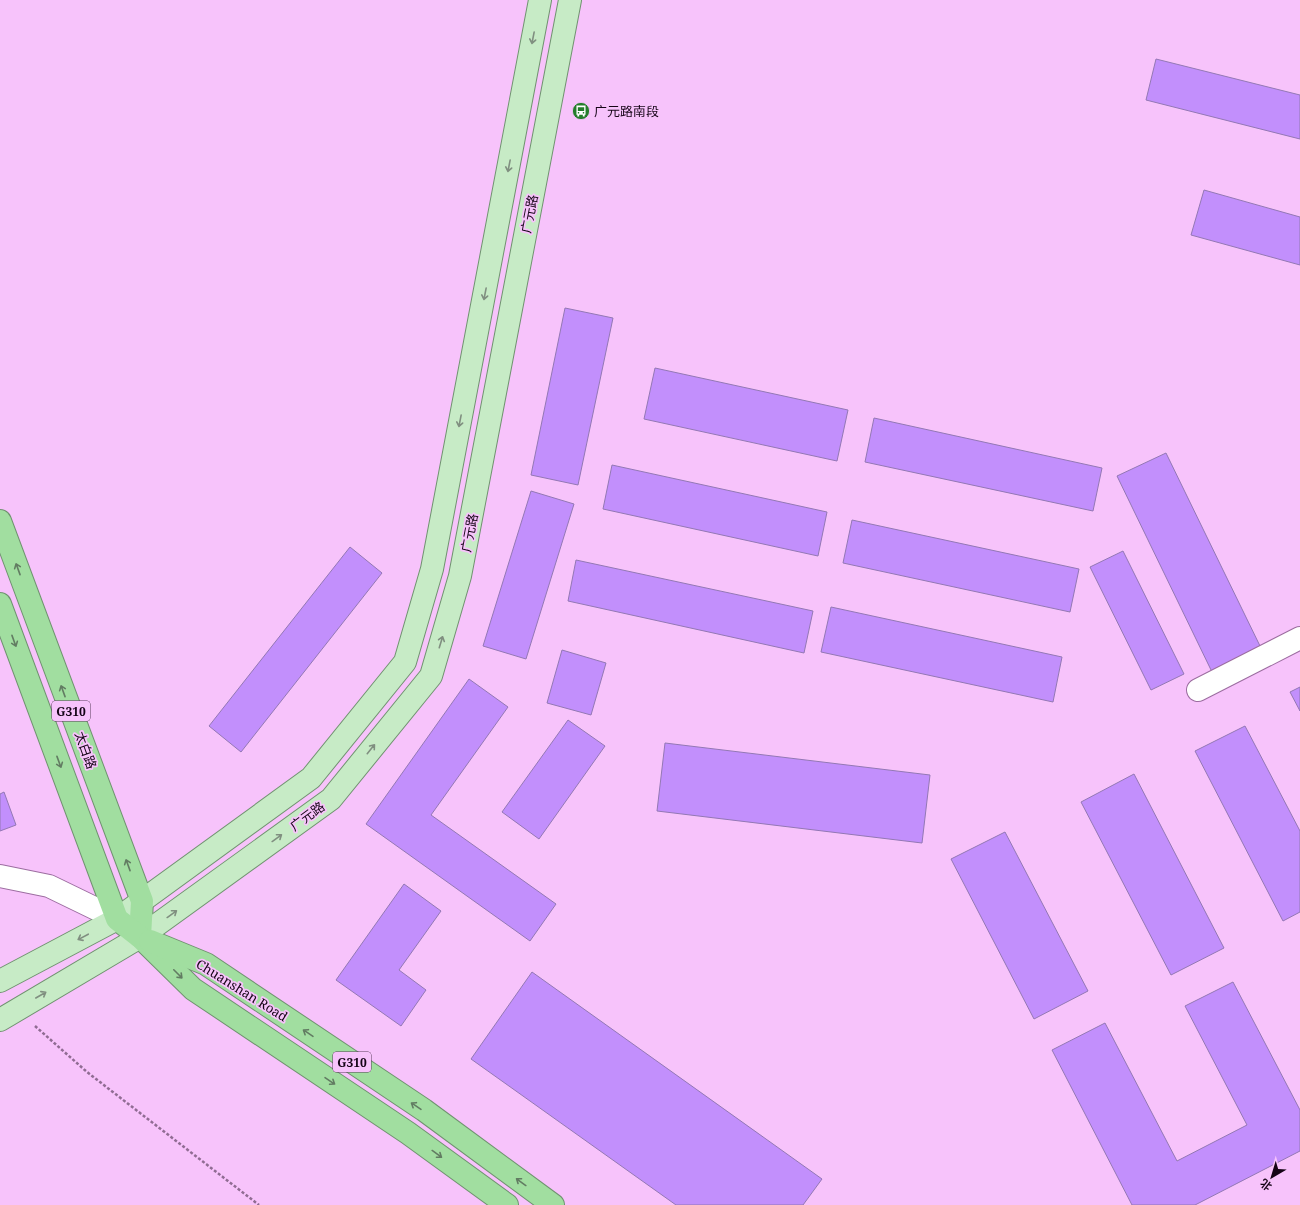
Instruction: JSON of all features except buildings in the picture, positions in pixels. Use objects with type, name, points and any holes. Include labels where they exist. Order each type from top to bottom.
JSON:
[{"type":"highway","name":"太白路","points":[[0,521],[142,901],[140,937]]},
{"type":"highway","name":"G310","points":[[0,604],[117,919],[140,937]]},
{"type":"highway","name":"Chuanshan Road","points":[[140,937],[192,989],[408,1133],[507,1205]]},
{"type":"highway","name":"Chuanshan Road","points":[[140,937],[206,964],[424,1110],[553,1205]]},
{"type":"main road","points":[[0,981],[117,919],[311,778],[405,662],[432,569],[540,0]]},
{"type":"main road","name":"广元路","points":[[8,1015],[140,937],[331,799],[431,676],[460,576],[570,0]]},
{"type":"street","points":[[1198,690],[1300,638]]},
{"type":"street","points":[[0,876],[49,886],[117,919]]},
{"type":"path","points":[[8,1015],[88,1072],[259,1205]]},
{"type":"place","name":"广元路南段","points":[[581,111]]}]
